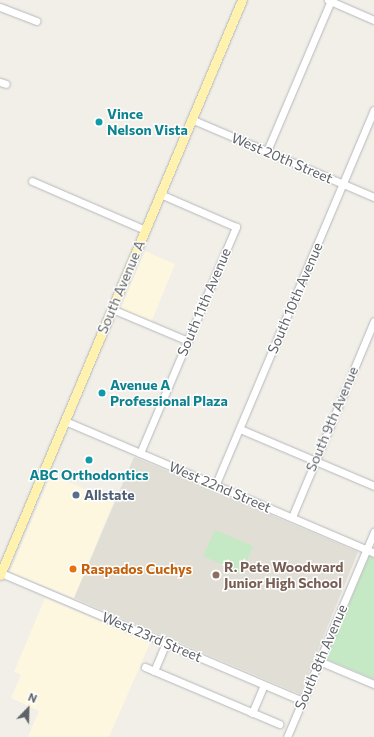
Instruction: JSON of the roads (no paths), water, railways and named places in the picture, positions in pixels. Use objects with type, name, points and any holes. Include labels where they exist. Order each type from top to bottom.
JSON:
[{"type":"main road","name":"South Avenue A","points":[[0,574],[242,0]]},
{"type":"street","points":[[266,151],[330,0],[374,20]]},
{"type":"street","points":[[0,7],[36,21]]},
{"type":"street","name":"South 10th Avenue","points":[[216,486],[374,110]]},
{"type":"street","name":"West 20th Street","points":[[191,119],[374,197]]},
{"type":"street","points":[[32,181],[145,230]]},
{"type":"street","name":"South 11th Avenue","points":[[140,453],[236,227],[160,194]]},
{"type":"street","points":[[112,308],[188,340]]},
{"type":"street","name":"South 9th Avenue","points":[[292,517],[374,321]]},
{"type":"street","name":"West 22nd Street","points":[[65,421],[374,553]]},
{"type":"street","points":[[240,429],[374,486]]},
{"type":"street","name":"South 8th Avenue","points":[[287,737],[374,532]]},
{"type":"street","name":"West 23rd Street","points":[[0,574],[302,701]]},
{"type":"street","points":[[154,671],[166,643]]},
{"type":"street","points":[[319,661],[374,684]]},
{"type":"street","points":[[145,667],[279,724]]},
{"type":"street","points":[[252,713],[264,684]]},
{"type":"place","name":"Vince Nelson Vista","points":[[99,122]]},
{"type":"place","name":"Avenue A Professional Plaza","points":[[102,393]]},
{"type":"place","name":"ABC Orthodontics","points":[[89,460]]},
{"type":"place","name":"Allstate","points":[[76,495]]},
{"type":"place","name":"Raspados Cuchys","points":[[73,569]]},
{"type":"place","name":"R. Pete Woodward Junior High School","points":[[216,575]]}]
